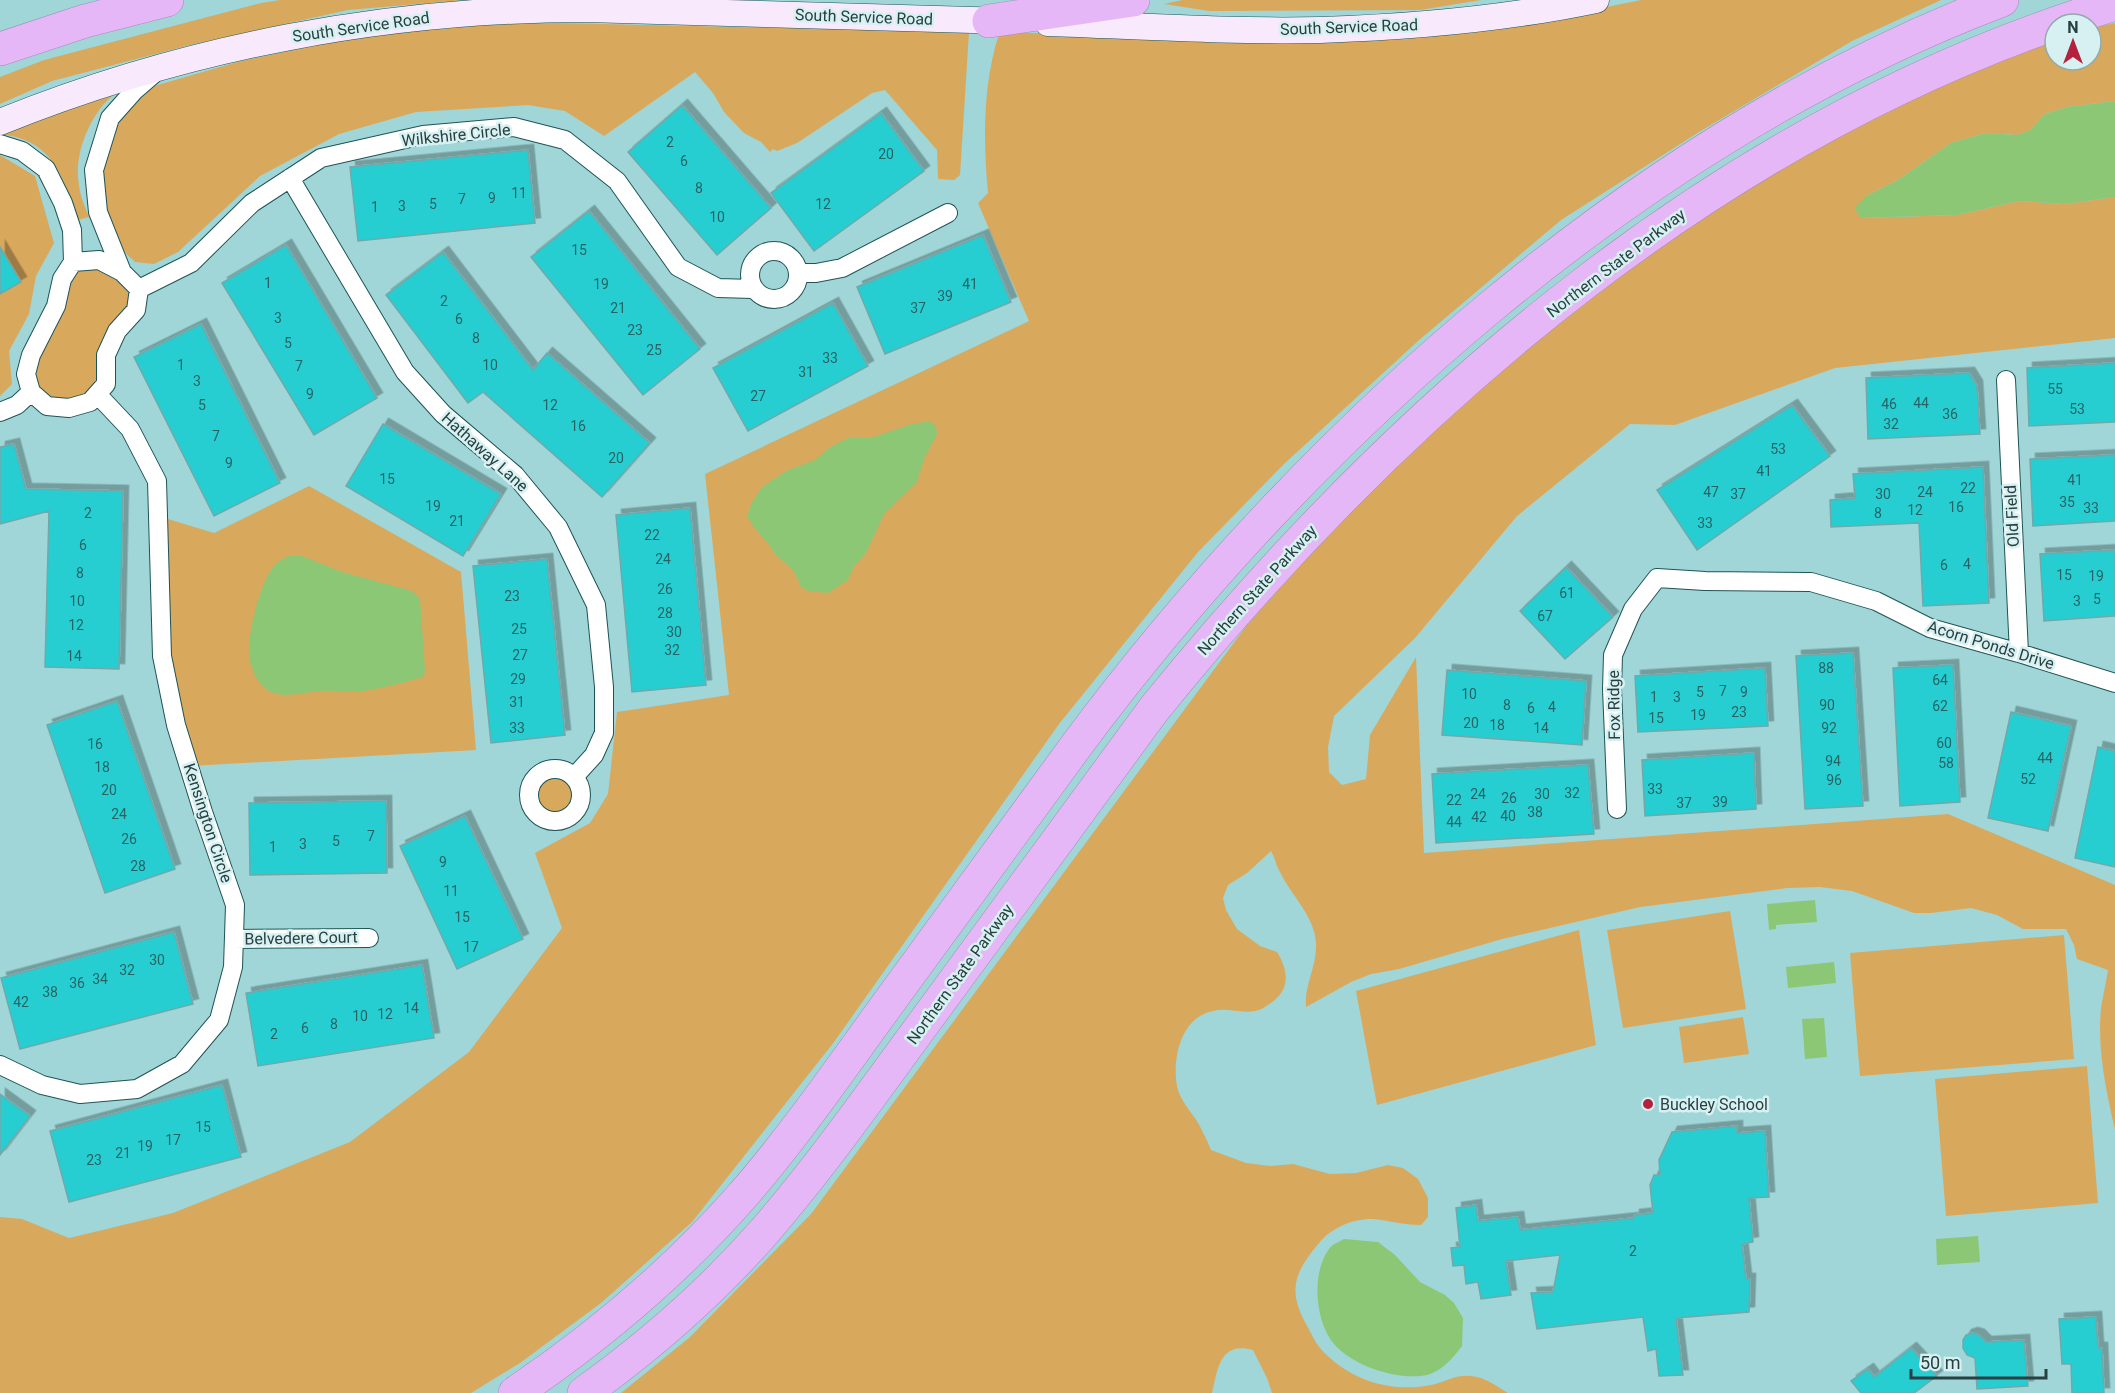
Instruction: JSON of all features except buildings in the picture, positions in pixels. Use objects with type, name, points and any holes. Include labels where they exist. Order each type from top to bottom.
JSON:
[{"type":"highway","points":[[0,49],[85,21],[167,0]]},
{"type":"highway","points":[[989,21],[1133,0]]},
{"type":"highway","points":[[515,1393],[566,1358],[619,1316],[692,1249],[739,1199],[821,1096],[1077,746],[1157,642],[1244,542],[1337,447],[1385,402],[1435,356],[1538,270],[1699,154],[1755,120],[1872,57],[2002,0]]},
{"type":"highway","name":"Northern State Parkway","points":[[584,1393],[618,1368],[671,1322],[762,1234],[826,1156],[1154,709],[1200,653],[1316,525],[1426,417],[1580,288],[1686,211],[1751,169],[1857,109],[1918,80],[2038,30],[2115,4]]},
{"type":"main road","name":"South Service Road","points":[[0,122],[96,87],[225,51],[332,29],[388,21],[487,12],[620,9],[1253,30],[1385,27],[1464,20],[1596,0]]},
{"type":"street","points":[[122,272],[98,212],[94,170],[110,118],[134,91],[161,68]]},
{"type":"street","name":"Wilkshire Circle","points":[[139,289],[191,263],[252,203],[321,158],[423,135],[514,127],[565,140],[617,181],[678,267],[718,288],[753,289],[765,298],[781,299],[794,290],[798,273]]},
{"type":"street","points":[[0,144],[22,151],[46,169],[63,203],[72,230],[73,262],[62,279],[56,305],[31,355],[26,374],[31,392],[47,406],[69,408],[90,402],[106,384],[106,355],[117,331],[136,310],[139,289],[122,272],[99,260],[73,262]]},
{"type":"street","name":"Hathaway Lane","points":[[290,178],[405,372],[443,414],[515,475],[558,527],[597,605],[604,687],[604,733],[594,755],[574,777]]},
{"type":"street","points":[[753,289],[749,274],[751,267],[761,255],[768,252],[776,251],[791,258],[798,273],[816,273],[842,268],[948,213]]},
{"type":"street","name":"Old Field","points":[[2006,380],[2019,653]]},
{"type":"street","points":[[0,412],[17,405],[31,392]]},
{"type":"street","name":"Kensington Circle","points":[[0,1065],[42,1084],[80,1095],[137,1089],[182,1064],[219,1020],[233,967],[235,905],[202,812],[176,725],[162,656],[157,481],[130,429],[97,394]]},
{"type":"street","name":"Acorn Ponds Drive","points":[[1657,578],[1811,582],[1876,601],[1930,628],[2115,683]]},
{"type":"street","name":"Fox Ridge","points":[[1617,809],[1612,689],[1614,655],[1633,609],[1657,578]]},
{"type":"street","name":"Belvedere Court","points":[[234,939],[369,938]]},
{"type":"shaded area","points":[[280,0],[464,0],[348,10],[190,45],[52,81],[0,104],[0,77],[44,60]]},
{"type":"shaded area","points":[[1182,0],[1481,0],[1420,10],[1209,11],[1164,4]]},
{"type":"shaded area","points":[[1641,0],[1941,0],[1852,41],[1699,132],[1561,220],[1418,341],[1284,464],[1198,552],[1059,724],[834,1042],[692,1222],[601,1303],[520,1363],[471,1393],[0,1393],[0,1217],[22,1219],[69,1238],[173,1213],[350,1142],[469,1052],[562,928],[535,853],[590,823],[608,794],[617,712],[729,695],[705,474],[1029,321],[978,203],[988,193],[985,114],[989,75],[998,37],[1008,32],[1140,38],[1315,39],[1487,31]]},
{"type":"shaded area","points":[[503,22],[969,32],[960,175],[954,180],[938,179],[937,150],[885,90],[872,93],[797,143],[777,151],[773,149],[770,152],[761,142],[744,133],[724,112],[713,93],[695,72],[604,136],[565,111],[528,105],[416,112],[339,134],[260,176],[178,252],[154,264],[135,262],[118,246],[105,211],[102,158],[124,108],[147,88],[241,61],[387,31]]},
{"type":"shaded area","points":[[2115,23],[2115,101],[2067,107],[2045,114],[2029,131],[2016,135],[1986,133],[1951,143],[1898,180],[1866,196],[1860,218],[1957,215],[2019,201],[2064,204],[2115,197],[2115,338],[1835,368],[1675,425],[1630,424],[1517,516],[1415,638],[1334,716],[1328,747],[1329,772],[1342,785],[1366,779],[1370,735],[1416,657],[1424,853],[1948,814],[2115,885],[2115,1130],[2100,1038],[2101,1008],[2108,970],[2077,959],[2074,945],[2066,929],[2023,929],[1997,915],[1971,908],[1914,913],[1852,891],[1820,887],[1787,888],[1640,907],[1502,939],[1399,969],[1371,974],[1351,982],[1306,1007],[1315,955],[1315,936],[1308,917],[1285,881],[1271,851],[1247,873],[1228,885],[1223,898],[1226,910],[1237,929],[1260,946],[1277,952],[1284,966],[1286,980],[1282,992],[1261,1009],[1248,1012],[1213,1011],[1193,1021],[1181,1040],[1176,1063],[1177,1086],[1180,1095],[1197,1121],[1211,1150],[1246,1163],[1270,1166],[1293,1164],[1330,1174],[1356,1173],[1388,1165],[1403,1168],[1418,1179],[1428,1198],[1428,1217],[1421,1225],[1373,1219],[1355,1221],[1339,1227],[1325,1237],[1304,1263],[1296,1281],[1295,1291],[1300,1312],[1320,1348],[1331,1359],[1357,1376],[1385,1385],[1416,1387],[1460,1376],[1471,1376],[1486,1380],[1508,1393],[1272,1393],[1253,1350],[1242,1348],[1234,1349],[1222,1359],[1212,1393],[621,1393],[690,1337],[811,1214],[1247,625],[1348,512],[1490,377],[1606,285],[1734,193],[1874,113],[1982,64],[2043,44],[2043,72],[2103,72],[2103,26]]},
{"type":"shaded area","points":[[125,86],[97,113],[83,143],[78,175],[80,193],[89,217],[78,220],[61,175],[44,152],[33,144],[0,134]]},
{"type":"shaded area","points":[[2115,101],[2115,197],[2064,204],[2019,201],[1957,215],[1860,218],[1855,208],[1866,196],[1898,180],[1951,143],[1986,133],[2016,135],[2029,131],[2045,114],[2067,107]]},
{"type":"shaded area","points":[[0,155],[35,176],[54,243],[36,276],[29,314],[9,351],[12,384],[0,396]]},
{"type":"shaded area","points":[[99,260],[139,289],[117,331],[106,384],[69,408],[31,392],[31,355],[73,262]]},
{"type":"shaded area","points":[[930,421],[936,426],[937,434],[924,459],[917,482],[884,514],[866,553],[854,566],[848,580],[828,593],[809,591],[801,587],[793,570],[776,555],[747,516],[752,502],[762,487],[786,471],[815,460],[830,447],[848,438],[871,438],[908,425]]},
{"type":"shaded area","points":[[309,486],[461,572],[476,750],[189,766],[176,725],[158,516],[214,533]]},
{"type":"shaded area","points":[[289,556],[302,556],[342,572],[412,591],[420,599],[424,676],[362,691],[320,691],[285,695],[272,692],[262,686],[256,678],[251,663],[249,644],[251,632],[261,592],[271,570],[277,563]]},
{"type":"shaded area","points":[[555,769],[565,771],[573,777],[579,785],[581,795],[579,805],[573,813],[565,819],[555,821],[545,819],[537,813],[531,805],[529,795],[531,785],[537,777],[545,771]]},
{"type":"shaded area","points":[[1815,900],[1817,922],[1776,925],[1776,929],[1769,930],[1767,904]]},
{"type":"shaded area","points":[[1730,911],[1746,1009],[1623,1028],[1607,930]]},
{"type":"shaded area","points":[[1579,930],[1596,1045],[1377,1105],[1356,991]]},
{"type":"shaded area","points":[[2064,935],[2074,1059],[1860,1076],[1850,953]]},
{"type":"shaded area","points":[[1834,962],[1836,983],[1788,988],[1786,967]]},
{"type":"shaded area","points":[[1743,1017],[1749,1054],[1684,1063],[1679,1027]]},
{"type":"shaded area","points":[[1824,1018],[1827,1057],[1805,1059],[1802,1019]]},
{"type":"shaded area","points":[[2087,1066],[2098,1203],[1946,1216],[1935,1079]]},
{"type":"shaded area","points":[[1978,1236],[1980,1262],[1937,1265],[1936,1239]]},
{"type":"shaded area","points":[[1344,1239],[1378,1242],[1395,1255],[1420,1282],[1445,1295],[1454,1303],[1463,1318],[1462,1346],[1442,1367],[1427,1375],[1390,1374],[1352,1359],[1334,1344],[1319,1311],[1318,1284],[1323,1259],[1334,1244]]},
{"type":"place","name":"Buckley School","points":[[1648,1104]]}]
